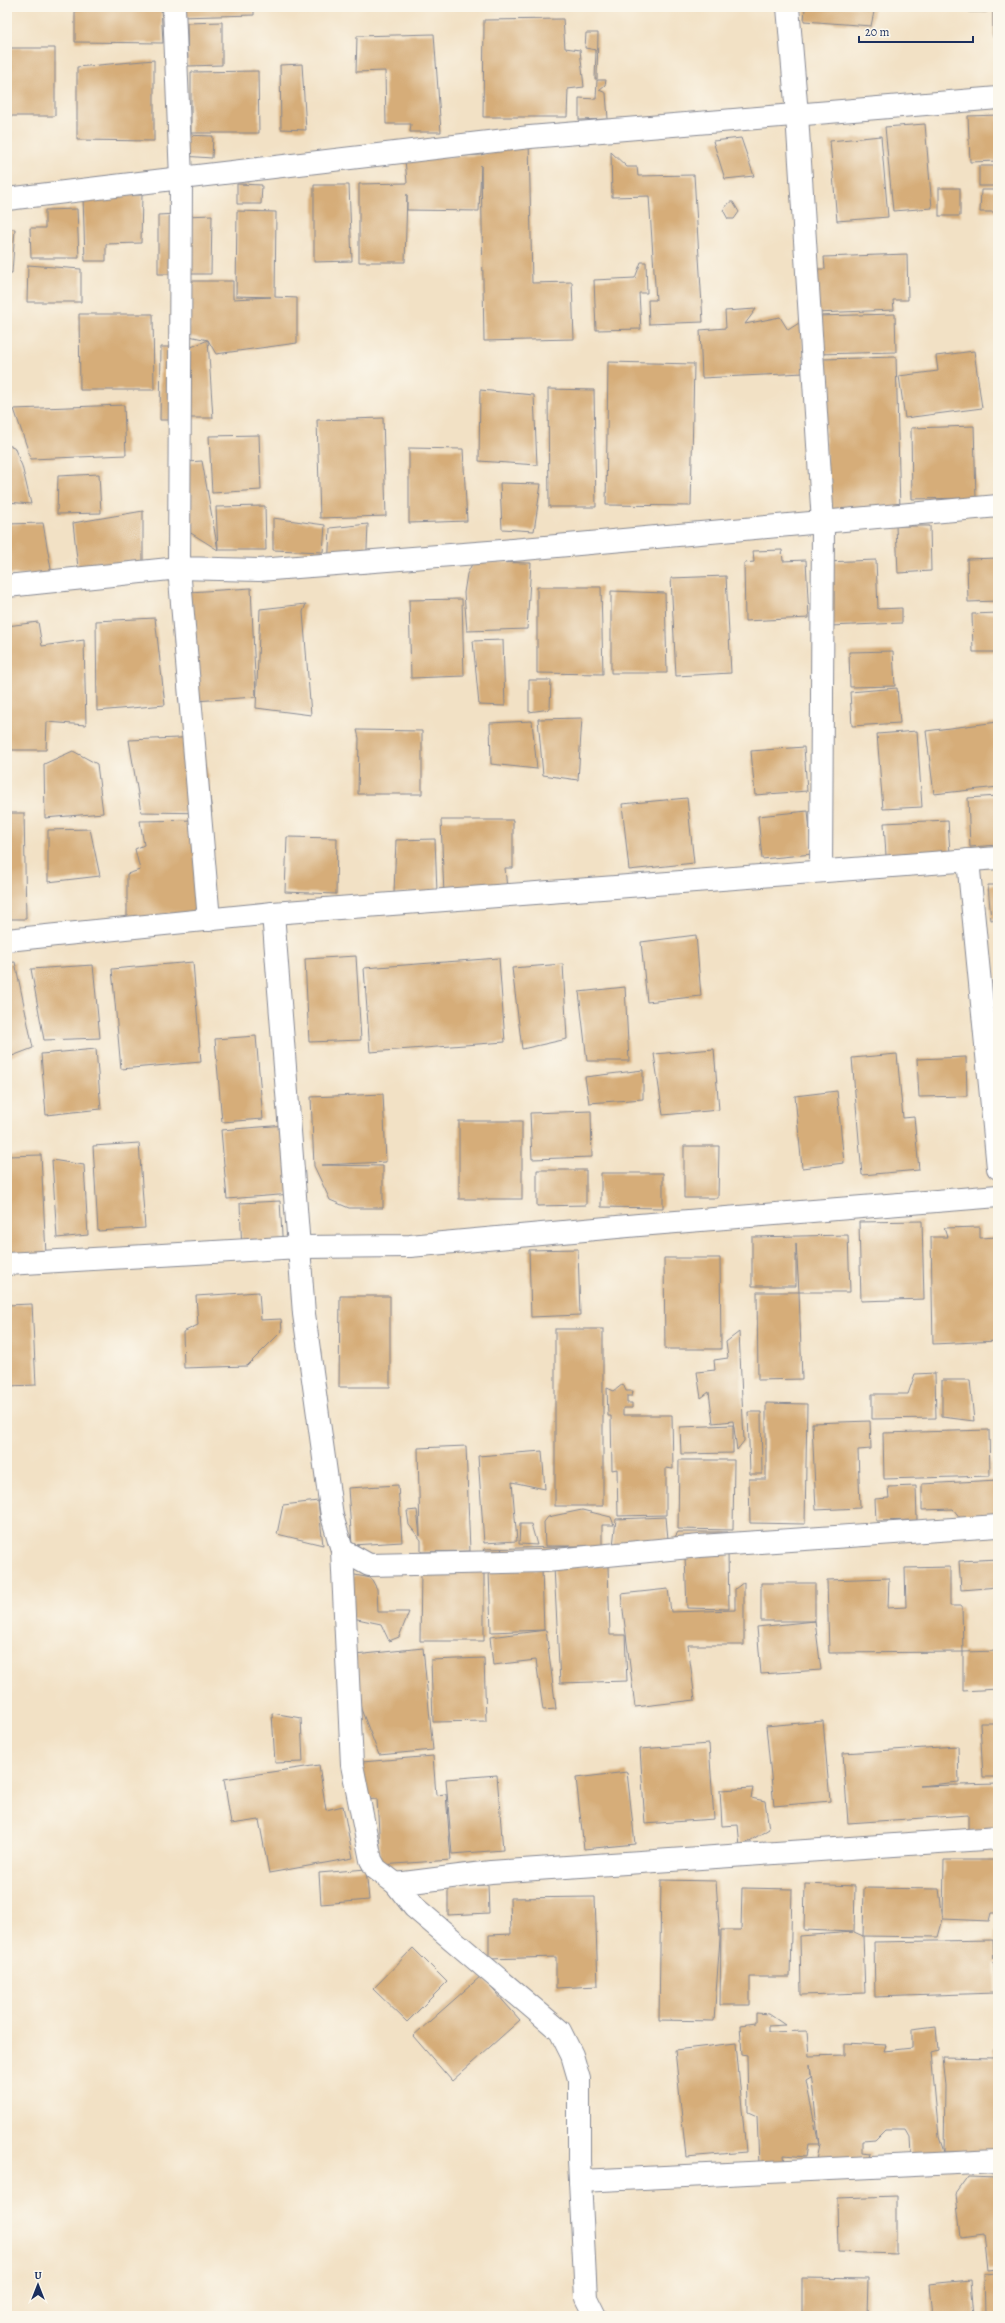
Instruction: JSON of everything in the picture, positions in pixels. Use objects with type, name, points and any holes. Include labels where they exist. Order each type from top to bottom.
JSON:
[{"type":"street","points":[[174,7],[181,178],[178,568],[209,920]]},
{"type":"street","points":[[788,7],[797,115],[823,523],[821,871]]},
{"type":"street","points":[[7,199],[522,138],[998,98]]},
{"type":"street","points":[[7,586],[178,568],[259,570],[823,523],[998,506]]},
{"type":"street","points":[[7,940],[273,913],[998,858]]},
{"type":"street","points":[[968,860],[998,1168]]},
{"type":"street","points":[[273,913],[304,1314],[332,1516],[342,1550],[352,1765],[371,1860],[376,1869],[396,1884],[414,1907],[560,2031],[572,2055],[579,2079],[580,2181],[586,2298],[595,2316]]},
{"type":"street","points":[[7,1264],[299,1248],[410,1246],[639,1225],[998,1196]]},
{"type":"street","points":[[342,1550],[369,1565],[546,1562],[700,1546],[998,1526]]},
{"type":"street","points":[[396,1884],[491,1872],[998,1838]]},
{"type":"street","points":[[580,2181],[998,2161]]},
{"type":"building","points":[[75,7],[161,7],[163,43],[75,42]]},
{"type":"building","points":[[180,7],[254,7],[254,15],[180,17]]},
{"type":"building","points":[[805,7],[875,7],[871,26],[804,21]]},
{"type":"building","points":[[969,7],[987,7],[987,12],[969,12]]},
{"type":"building","points":[[993,7],[998,7],[998,37],[993,37]]},
{"type":"building","points":[[563,19],[565,48],[580,50],[584,87],[568,89],[567,117],[483,117],[484,20]]},
{"type":"building","points":[[222,22],[222,65],[188,66],[187,23]]},
{"type":"building","points":[[586,33],[598,33],[597,79],[595,79],[596,50],[585,48]]},
{"type":"building","points":[[434,34],[441,132],[410,132],[411,124],[386,124],[385,71],[356,72],[357,36]]},
{"type":"building","points":[[8,48],[55,48],[55,116],[7,116]]},
{"type":"building","points":[[154,60],[154,141],[77,140],[77,67]]},
{"type":"building","points":[[302,64],[306,130],[281,129],[280,65]]},
{"type":"building","points":[[258,71],[259,133],[191,133],[191,72]]},
{"type":"building","points":[[597,80],[606,80],[605,85],[599,90],[606,93],[608,119],[579,120],[579,98],[596,99]]},
{"type":"building","points":[[998,115],[998,161],[970,162],[968,116]]},
{"type":"building","points":[[925,124],[932,208],[893,211],[885,127]]},
{"type":"building","points":[[8,128],[9,151],[7,151]]},
{"type":"building","points":[[184,135],[213,136],[212,158],[183,156]]},
{"type":"building","points":[[881,136],[888,217],[837,221],[830,141]]},
{"type":"building","points":[[741,138],[754,176],[725,179],[713,141]]},
{"type":"building","points":[[529,140],[532,283],[572,282],[574,339],[484,341],[481,165],[479,211],[407,210],[407,194],[405,262],[359,262],[359,184],[407,183],[405,159],[481,155]]},
{"type":"building","points":[[611,152],[627,167],[637,167],[638,176],[694,175],[703,322],[649,324],[648,300],[656,300],[649,196],[612,197]]},
{"type":"building","points":[[979,166],[998,166],[998,186],[979,186]]},
{"type":"building","points":[[237,184],[262,185],[261,204],[237,204]]},
{"type":"building","points":[[314,185],[349,185],[352,261],[314,262]]},
{"type":"building","points":[[939,188],[960,188],[960,216],[939,216]]},
{"type":"building","points":[[981,190],[998,190],[998,212],[980,212]]},
{"type":"building","points":[[142,195],[141,243],[106,244],[106,261],[85,261],[83,196]]},
{"type":"building","points":[[730,202],[733,202],[739,212],[734,219],[728,219],[723,210]]},
{"type":"building","points":[[77,209],[79,258],[31,258],[30,228],[45,228],[45,210]]},
{"type":"building","points":[[237,211],[276,212],[275,297],[297,298],[297,343],[216,354],[208,340],[189,336],[189,281],[233,281],[233,299],[271,297],[236,296]]},
{"type":"building","points":[[176,214],[174,274],[158,274],[158,215]]},
{"type":"building","points":[[212,215],[211,274],[185,274],[185,216]]},
{"type":"building","points":[[7,229],[15,229],[12,273],[7,273]]},
{"type":"building","points":[[907,254],[908,300],[893,300],[894,310],[815,313],[813,269],[825,269],[824,257]]},
{"type":"building","points":[[641,262],[646,262],[647,293],[639,293],[641,329],[596,330],[594,280],[635,278]]},
{"type":"building","points":[[28,265],[81,269],[81,302],[27,302]]},
{"type":"building","points":[[756,309],[745,324],[780,317],[788,330],[802,321],[804,373],[702,378],[700,330],[726,328],[725,311]]},
{"type":"building","points":[[79,314],[153,314],[154,390],[80,390]]},
{"type":"building","points":[[895,314],[896,352],[817,354],[817,316]]},
{"type":"building","points":[[208,340],[213,418],[187,418],[189,348]]},
{"type":"building","points":[[161,347],[172,347],[172,420],[160,420]]},
{"type":"building","points":[[974,351],[982,408],[905,418],[899,376],[938,371],[936,356]]},
{"type":"building","points":[[896,357],[900,510],[828,512],[823,359]]},
{"type":"building","points":[[608,362],[694,364],[691,506],[606,505]]},
{"type":"building","points":[[548,389],[594,390],[596,507],[549,507]]},
{"type":"building","points":[[480,390],[534,395],[537,465],[479,461]]},
{"type":"building","points":[[124,405],[126,455],[31,459],[14,409]]},
{"type":"building","points":[[383,418],[386,516],[320,518],[317,420]]},
{"type":"building","points":[[974,426],[976,498],[912,499],[911,428]]},
{"type":"building","points":[[259,435],[261,490],[212,493],[209,436]]},
{"type":"building","points":[[7,445],[14,447],[22,466],[31,504],[7,502]]},
{"type":"building","points":[[409,448],[463,449],[467,521],[409,523]]},
{"type":"building","points":[[202,461],[218,550],[186,530],[187,462]]},
{"type":"building","points":[[99,474],[101,513],[57,514],[58,476]]},
{"type":"building","points":[[500,483],[541,484],[534,531],[502,529]]},
{"type":"building","points":[[265,506],[266,550],[218,550],[216,507]]},
{"type":"building","points":[[143,511],[143,564],[78,568],[73,523]]},
{"type":"building","points":[[273,518],[325,525],[323,552],[273,550]]},
{"type":"building","points":[[43,523],[52,575],[7,574],[7,524]]},
{"type":"building","points":[[368,524],[366,573],[328,569],[330,528]]},
{"type":"building","points":[[896,526],[930,526],[931,571],[898,573]]},
{"type":"building","points":[[782,550],[783,561],[806,560],[809,618],[745,621],[744,563],[754,562],[753,551]]},
{"type":"building","points":[[998,558],[998,601],[968,602],[967,559]]},
{"type":"building","points":[[876,560],[878,609],[902,608],[902,623],[829,626],[826,562]]},
{"type":"building","points":[[473,562],[531,563],[527,629],[467,631],[464,593],[467,574]]},
{"type":"building","points":[[726,576],[731,673],[676,676],[671,578]]},
{"type":"building","points":[[537,587],[601,587],[603,674],[537,673]]},
{"type":"building","points":[[251,588],[256,697],[179,702],[174,593]]},
{"type":"building","points":[[611,591],[665,593],[667,673],[611,673]]},
{"type":"building","points":[[462,599],[464,676],[411,678],[409,600]]},
{"type":"building","points":[[306,604],[303,612],[311,715],[256,708],[260,609]]},
{"type":"building","points":[[998,613],[998,652],[973,652],[972,614]]},
{"type":"building","points":[[155,618],[165,705],[97,711],[96,621]]},
{"type":"building","points":[[38,622],[42,646],[84,640],[86,725],[47,722],[46,750],[7,750],[7,626]]},
{"type":"building","points":[[503,640],[505,706],[479,705],[473,641]]},
{"type":"building","points":[[893,651],[895,686],[850,687],[849,652]]},
{"type":"building","points":[[529,680],[551,680],[550,709],[529,712]]},
{"type":"building","points":[[897,688],[900,723],[852,726],[850,692]]},
{"type":"building","points":[[582,718],[578,780],[543,775],[538,719]]},
{"type":"building","points":[[532,721],[537,769],[491,764],[490,723]]},
{"type":"building","points":[[998,722],[998,787],[934,794],[926,731]]},
{"type":"building","points":[[357,730],[422,731],[422,794],[358,794],[359,738]]},
{"type":"building","points":[[917,731],[922,807],[883,809],[877,734]]},
{"type":"building","points":[[203,737],[212,813],[141,812],[129,740]]},
{"type":"building","points":[[804,747],[807,791],[755,795],[751,751]]},
{"type":"building","points":[[73,751],[97,764],[103,813],[45,818],[44,764]]},
{"type":"building","points":[[998,796],[998,845],[970,847],[968,798]]},
{"type":"building","points":[[687,798],[694,863],[629,870],[622,804]]},
{"type":"building","points":[[808,811],[812,854],[762,859],[758,816]]},
{"type":"building","points":[[7,813],[24,813],[26,919],[7,919]]},
{"type":"building","points":[[197,820],[202,911],[127,922],[127,874],[140,870],[135,849],[144,845],[140,821]]},
{"type":"building","points":[[441,820],[513,820],[513,868],[505,868],[507,889],[444,895]]},
{"type":"building","points":[[948,820],[950,854],[886,856],[884,823]]},
{"type":"building","points":[[90,829],[100,876],[48,882],[48,830]]},
{"type":"building","points":[[287,837],[337,838],[336,894],[285,892]]},
{"type":"building","points":[[435,839],[437,892],[394,893],[396,840]]},
{"type":"building","points":[[988,885],[998,885],[998,919],[991,920]]},
{"type":"building","points":[[696,935],[701,996],[647,1002],[641,942]]},
{"type":"building","points":[[356,956],[361,1040],[309,1042],[305,959]]},
{"type":"building","points":[[499,958],[505,1042],[370,1052],[364,968]]},
{"type":"building","points":[[15,962],[33,1048],[7,1058],[7,963]]},
{"type":"building","points":[[193,962],[201,1062],[121,1069],[112,969]]},
{"type":"building","points":[[563,964],[567,1039],[522,1049],[512,968]]},
{"type":"building","points":[[93,965],[100,1038],[44,1040],[31,969]]},
{"type":"building","points":[[625,987],[629,1061],[587,1061],[579,992]]},
{"type":"building","points":[[256,1036],[263,1119],[222,1122],[215,1039]]},
{"type":"building","points":[[96,1049],[101,1109],[46,1115],[41,1054]]},
{"type":"building","points":[[714,1049],[719,1110],[663,1115],[654,1054]]},
{"type":"building","points":[[897,1054],[903,1118],[914,1117],[919,1170],[862,1175],[852,1058]]},
{"type":"building","points":[[966,1057],[967,1096],[919,1097],[917,1059]]},
{"type":"building","points":[[643,1070],[643,1099],[589,1103],[585,1077]]},
{"type":"building","points":[[837,1091],[844,1163],[802,1168],[795,1096]]},
{"type":"building","points":[[383,1094],[386,1162],[321,1165],[383,1166],[383,1208],[349,1208],[330,1200],[314,1166],[311,1097]]},
{"type":"building","points":[[591,1111],[592,1157],[532,1159],[530,1113]]},
{"type":"building","points":[[459,1121],[522,1121],[522,1199],[459,1199]]},
{"type":"building","points":[[286,1125],[292,1194],[227,1199],[221,1130]]},
{"type":"building","points":[[139,1143],[145,1228],[98,1231],[93,1146]]},
{"type":"building","points":[[684,1146],[719,1146],[718,1198],[684,1198]]},
{"type":"building","points":[[41,1155],[46,1255],[7,1261],[7,1156]]},
{"type":"building","points":[[52,1160],[84,1165],[88,1235],[57,1238]]},
{"type":"building","points":[[537,1170],[586,1170],[586,1205],[537,1206]]},
{"type":"building","points":[[601,1173],[663,1173],[663,1208],[601,1207]]},
{"type":"building","points":[[280,1201],[283,1252],[242,1254],[240,1203]]},
{"type":"building","points":[[922,1221],[924,1299],[861,1301],[859,1222]]},
{"type":"building","points":[[980,1227],[980,1238],[998,1237],[998,1341],[933,1344],[931,1237],[947,1237],[944,1228]]},
{"type":"building","points":[[848,1235],[850,1292],[799,1292],[796,1243],[796,1286],[752,1286],[752,1237]]},
{"type":"building","points":[[578,1249],[580,1315],[531,1317],[529,1250]]},
{"type":"building","points":[[664,1258],[720,1258],[721,1349],[665,1349]]},
{"type":"building","points":[[259,1292],[261,1320],[281,1319],[282,1331],[247,1366],[184,1368],[183,1332],[198,1325],[196,1296]]},
{"type":"building","points":[[757,1292],[799,1292],[802,1379],[758,1380]]},
{"type":"building","points":[[340,1296],[390,1296],[390,1387],[339,1387]]},
{"type":"building","points":[[32,1304],[36,1385],[7,1386],[7,1305]]},
{"type":"building","points":[[555,1329],[603,1329],[603,1506],[555,1506]]},
{"type":"building","points":[[739,1332],[744,1441],[737,1450],[733,1421],[713,1423],[709,1392],[701,1398],[697,1372],[715,1370],[714,1360],[728,1358],[726,1342]]},
{"type":"building","points":[[935,1373],[936,1418],[872,1419],[872,1394],[908,1394],[915,1374]]},
{"type":"building","points":[[942,1380],[970,1380],[974,1421],[942,1417]]},
{"type":"building","points":[[623,1384],[626,1391],[633,1391],[632,1396],[627,1396],[627,1403],[632,1403],[632,1408],[623,1408],[623,1415],[672,1415],[673,1469],[666,1468],[666,1515],[618,1516],[617,1469],[612,1470],[611,1416],[608,1416],[607,1388],[614,1391]]},
{"type":"building","points":[[766,1403],[807,1404],[805,1524],[750,1523],[749,1479],[766,1479]]},
{"type":"building","points":[[748,1412],[761,1412],[762,1474],[750,1474]]},
{"type":"building","points":[[870,1421],[871,1449],[858,1450],[860,1508],[816,1510],[812,1423]]},
{"type":"building","points":[[733,1425],[733,1453],[681,1454],[680,1427]]},
{"type":"building","points":[[989,1430],[990,1476],[884,1479],[883,1433]]},
{"type":"building","points":[[466,1446],[470,1551],[421,1552],[421,1540],[409,1525],[407,1511],[417,1510],[420,1536],[418,1448]]},
{"type":"building","points":[[542,1451],[545,1489],[512,1482],[517,1541],[484,1543],[478,1456]]},
{"type":"building","points":[[679,1460],[734,1460],[733,1530],[678,1529]]},
{"type":"building","points":[[998,1480],[998,1516],[961,1519],[953,1509],[922,1510],[922,1484]]},
{"type":"building","points":[[398,1485],[402,1542],[352,1545],[348,1488]]},
{"type":"building","points":[[916,1486],[917,1520],[876,1521],[875,1499],[889,1498],[888,1487]]},
{"type":"building","points":[[318,1501],[323,1545],[277,1534],[283,1505]]},
{"type":"building","points":[[582,1510],[611,1517],[614,1525],[602,1525],[602,1546],[613,1546],[616,1519],[666,1517],[668,1539],[673,1540],[678,1532],[728,1532],[729,1539],[487,1558],[484,1549],[592,1546],[545,1546],[544,1522],[548,1517]]},
{"type":"building","points":[[520,1524],[531,1524],[537,1545],[519,1544]]},
{"type":"building","points":[[728,1553],[729,1609],[687,1608],[685,1556]]},
{"type":"building","points":[[998,1559],[998,1587],[961,1590],[959,1561]]},
{"type":"building","points":[[608,1566],[610,1635],[625,1635],[627,1681],[560,1683],[554,1567]]},
{"type":"building","points":[[950,1567],[950,1606],[962,1606],[963,1652],[829,1653],[827,1580],[889,1578],[888,1608],[906,1607],[905,1568]]},
{"type":"building","points":[[542,1569],[544,1630],[491,1632],[489,1571]]},
{"type":"building","points":[[421,1572],[484,1572],[484,1641],[420,1641]]},
{"type":"building","points":[[355,1575],[371,1578],[377,1589],[378,1612],[409,1612],[399,1637],[389,1641],[381,1624],[348,1617],[343,1584]]},
{"type":"building","points":[[744,1582],[744,1645],[688,1645],[695,1700],[635,1707],[621,1594],[668,1589],[671,1612],[735,1610],[735,1589]]},
{"type":"building","points":[[761,1583],[815,1583],[815,1621],[761,1621]]},
{"type":"building","points":[[815,1621],[821,1670],[761,1674],[757,1627]]},
{"type":"building","points":[[546,1630],[556,1709],[543,1710],[536,1660],[493,1665],[490,1637]]},
{"type":"building","points":[[423,1648],[433,1750],[379,1755],[361,1709],[355,1655]]},
{"type":"building","points":[[998,1651],[998,1689],[963,1691],[963,1652]]},
{"type":"building","points":[[484,1658],[486,1721],[433,1722],[431,1660]]},
{"type":"building","points":[[272,1713],[301,1718],[303,1762],[275,1763]]},
{"type":"building","points":[[823,1721],[830,1801],[774,1806],[766,1726]]},
{"type":"building","points":[[980,1723],[998,1723],[998,1777],[983,1777]]},
{"type":"building","points":[[709,1744],[714,1819],[645,1824],[640,1749]]},
{"type":"building","points":[[958,1746],[959,1782],[920,1786],[998,1784],[998,1829],[968,1831],[968,1815],[848,1823],[843,1753]]},
{"type":"building","points":[[433,1756],[436,1795],[446,1794],[451,1860],[381,1865],[377,1799],[365,1800],[362,1762]]},
{"type":"building","points":[[319,1765],[326,1810],[343,1806],[353,1858],[269,1873],[259,1820],[231,1824],[224,1779]]},
{"type":"building","points":[[627,1772],[635,1844],[584,1849],[576,1778]]},
{"type":"building","points":[[497,1775],[503,1850],[452,1854],[446,1779]]},
{"type":"building","points":[[753,1788],[751,1798],[765,1801],[769,1829],[740,1847],[738,1825],[722,1826],[720,1790]]},
{"type":"building","points":[[944,1860],[998,1860],[998,1913],[991,1913],[989,1921],[943,1919]]},
{"type":"building","points":[[366,1869],[369,1900],[321,1904],[319,1873]]},
{"type":"building","points":[[661,1880],[716,1881],[720,1938],[714,2021],[659,2020]]},
{"type":"building","points":[[805,1884],[855,1886],[854,1932],[863,1936],[865,1993],[801,1995],[800,1936],[853,1932],[804,1930]]},
{"type":"building","points":[[488,1885],[489,1913],[448,1915],[448,1886]]},
{"type":"building","points":[[742,1888],[792,1889],[790,1977],[750,1977],[750,2005],[720,2005],[721,1930],[741,1930]]},
{"type":"building","points":[[864,1888],[939,1889],[943,1919],[938,1937],[863,1936]]},
{"type":"building","points":[[595,1897],[598,1986],[556,1988],[556,1957],[489,1959],[489,1935],[511,1934],[510,1898]]},
{"type":"building","points":[[995,1929],[998,1929],[998,1964],[994,1963],[995,1993],[875,1997],[874,1942],[993,1940],[994,1959]]},
{"type":"building","points":[[413,1948],[447,1982],[407,2022],[373,1989]]},
{"type":"building","points":[[481,1976],[520,2020],[452,2081],[413,2036]]},
{"type":"building","points":[[756,2013],[769,2014],[785,2025],[768,2026],[768,2032],[807,2031],[809,2056],[845,2055],[845,2043],[886,2045],[884,2051],[912,2048],[912,2029],[936,2026],[938,2051],[931,2053],[939,2137],[944,2152],[911,2156],[910,2136],[906,2129],[885,2129],[874,2140],[862,2141],[862,2152],[871,2153],[869,2160],[816,2160],[819,2145],[808,2145],[806,2157],[784,2155],[785,2165],[759,2165],[757,2116],[748,2112],[747,2055],[742,2054],[740,2025],[756,2023]],"holes":[[[810,2064],[819,2145],[806,2081],[811,2078]]]},
{"type":"building","points":[[736,2043],[746,2152],[686,2157],[675,2050]]},
{"type":"building","points":[[993,2048],[998,2048],[998,2151],[944,2152],[945,2086],[942,2057],[994,2058]]},
{"type":"building","points":[[969,2176],[998,2177],[998,2269],[988,2270],[984,2235],[961,2238],[956,2194]]},
{"type":"building","points":[[896,2196],[896,2254],[838,2252],[837,2198]]},
{"type":"building","points":[[998,2273],[998,2316],[985,2316],[984,2274]]},
{"type":"building","points":[[802,2278],[868,2279],[867,2316],[802,2316]]},
{"type":"building","points":[[971,2280],[974,2316],[932,2316],[929,2284]]}]
